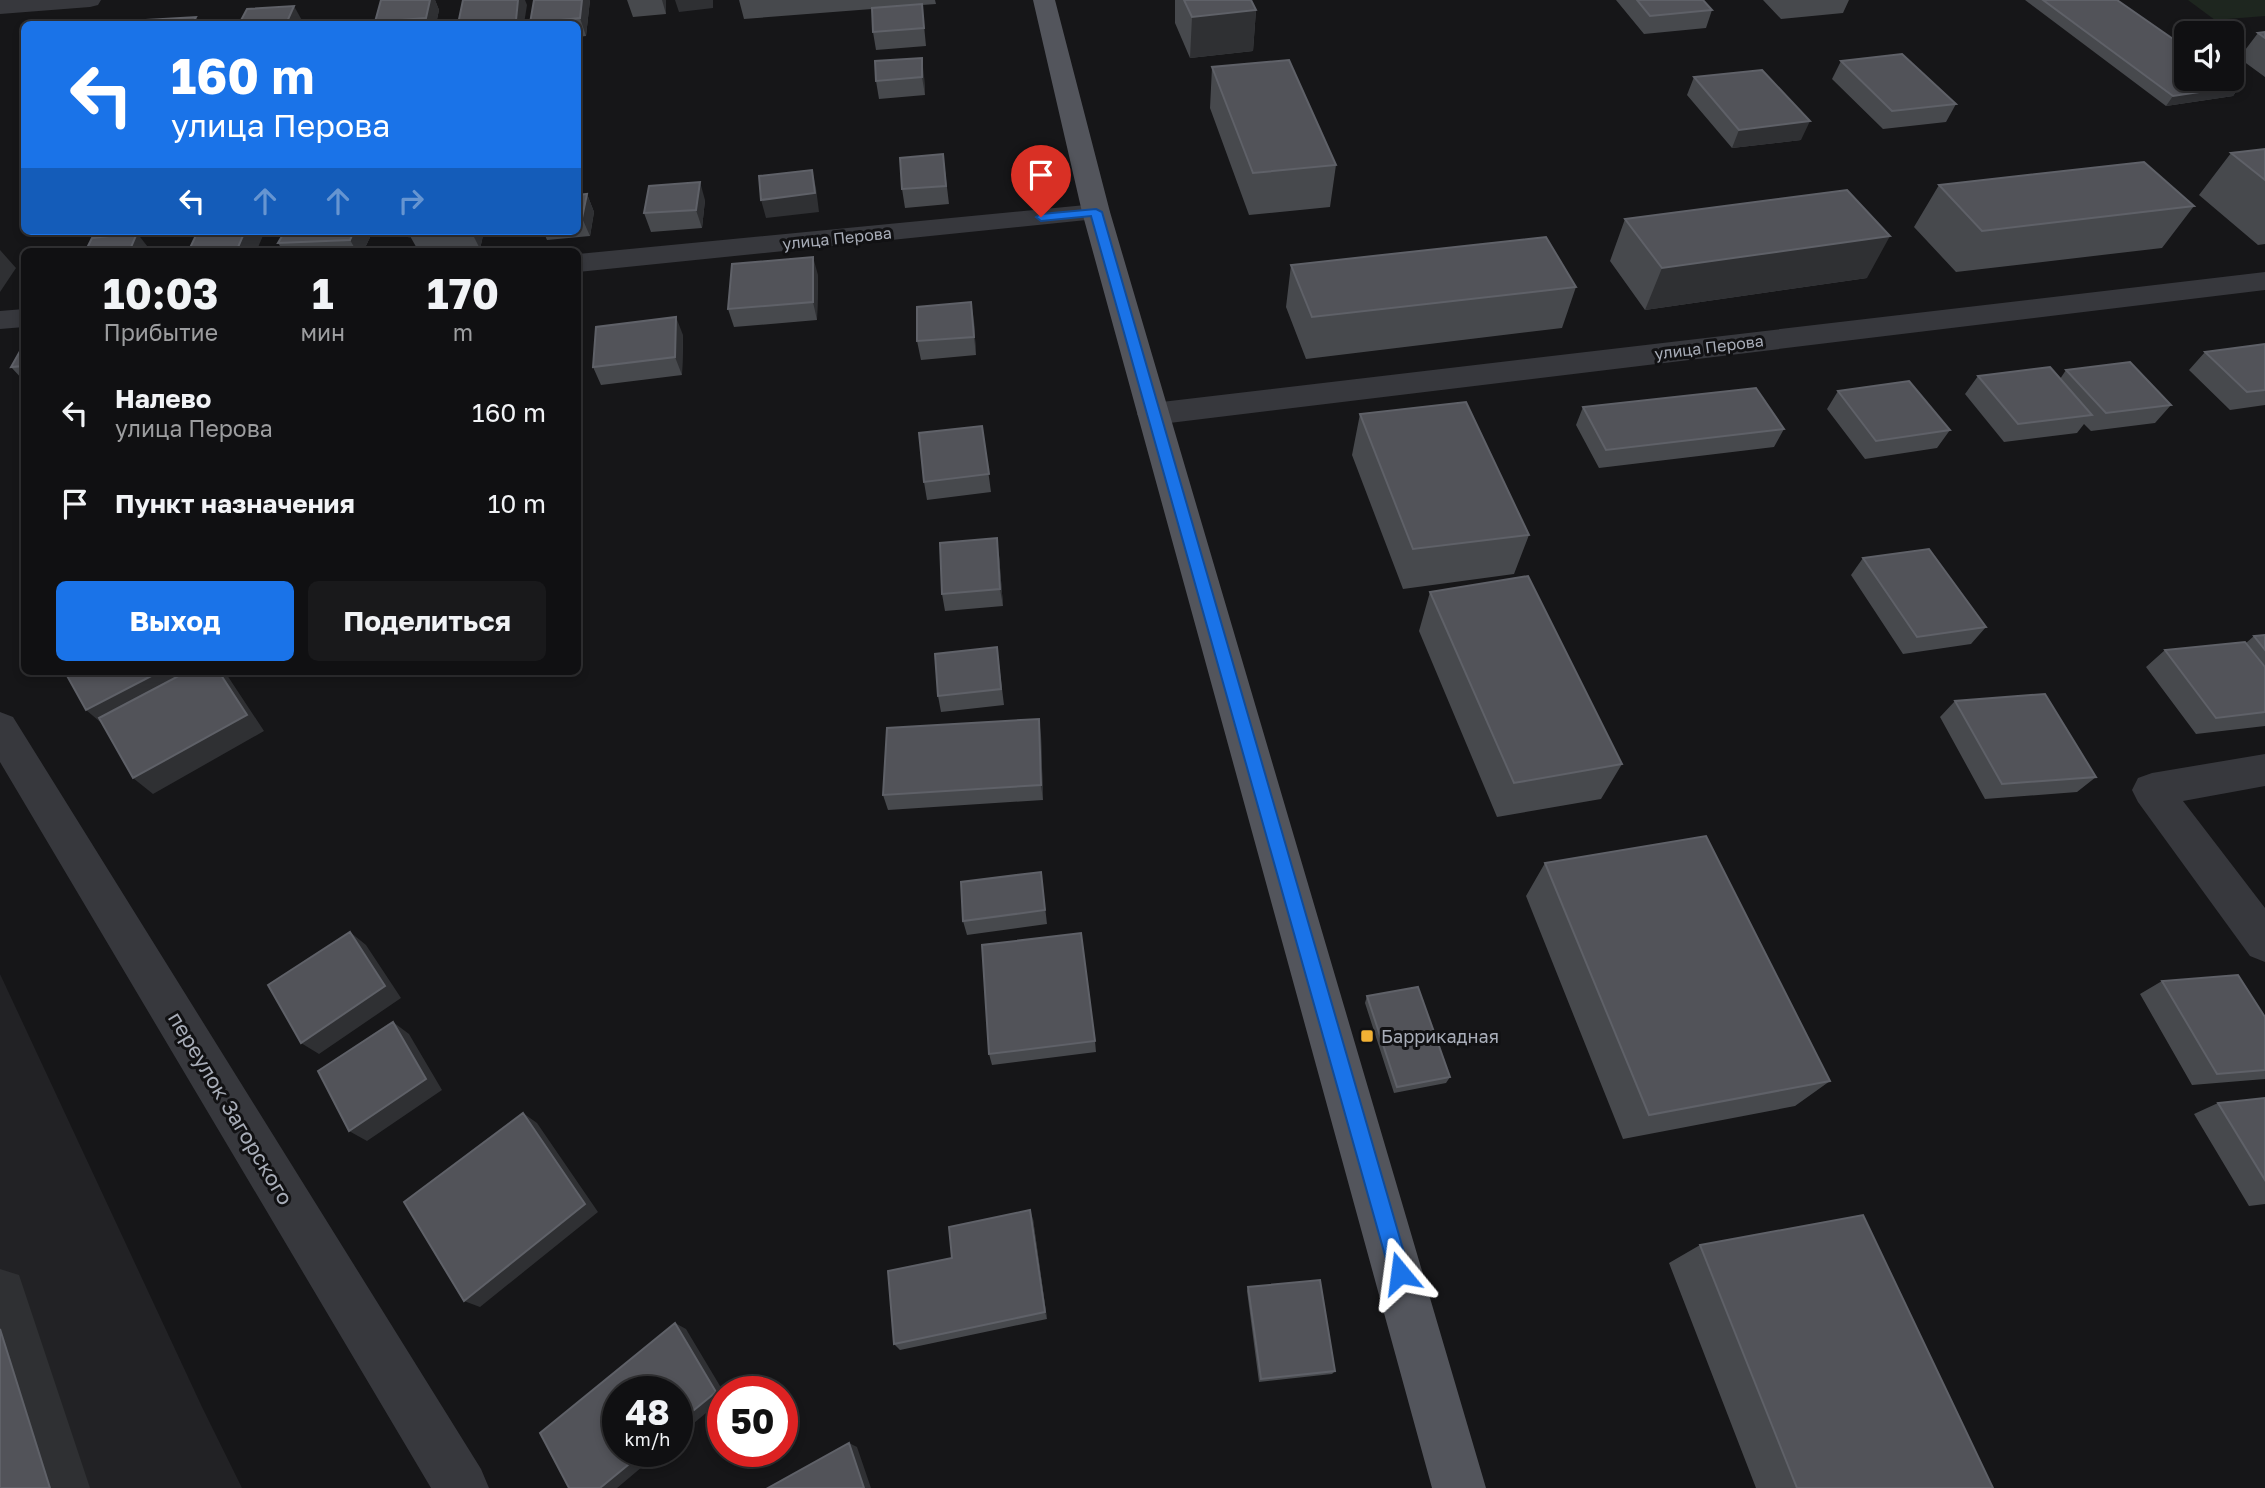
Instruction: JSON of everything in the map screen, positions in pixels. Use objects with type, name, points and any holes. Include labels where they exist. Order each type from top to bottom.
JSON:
[{"type":"main road","points":[[1044,0],[1096,212],[1459,1488]]},
{"type":"street","points":[[0,7],[90,0]]},
{"type":"street","name":"улица Перова","points":[[581,263],[1096,212]]},
{"type":"street","name":"улица Перова","points":[[1153,414],[2265,281]]},
{"type":"street","points":[[0,320],[21,318]]},
{"type":"street","name":"переулок Загорского","points":[[0,728],[462,1488]]},
{"type":"street","points":[[2265,770],[2152,790],[2265,942]]},
{"type":"shaded area","points":[[2188,0],[2265,0],[2265,16],[2215,20]]},
{"type":"shaded area","points":[[0,974],[202,1407],[242,1488],[0,1488]]},
{"type":"building","points":[[381,0],[430,0],[426,18],[375,21]]},
{"type":"building","points":[[463,0],[518,0],[516,20],[459,21]]},
{"type":"building","points":[[534,0],[582,0],[580,18],[530,21]]},
{"type":"building","points":[[1184,0],[1251,0],[1256,10],[1192,17]]},
{"type":"building","points":[[1637,0],[1703,0],[1712,10],[1650,16]]},
{"type":"building","points":[[2043,0],[2117,0],[2174,40],[2174,91],[2206,91],[2173,96]]},
{"type":"building","points":[[922,4],[924,28],[873,32],[872,8]]},
{"type":"building","points":[[294,6],[287,21],[241,21],[247,9]]},
{"type":"building","points":[[196,17],[194,21],[146,20]]},
{"type":"building","points":[[1902,54],[1956,104],[1892,111],[1841,61]]},
{"type":"building","points":[[922,58],[922,77],[876,81],[875,61]]},
{"type":"building","points":[[1289,60],[1336,165],[1253,173],[1212,67]]},
{"type":"building","points":[[1762,70],[1810,121],[1739,130],[1694,77]]},
{"type":"building","points":[[2265,149],[2265,180],[2231,153]]},
{"type":"building","points":[[943,154],[946,186],[902,189],[900,158]]},
{"type":"building","points":[[2144,162],[2194,206],[1982,231],[1939,185]]},
{"type":"building","points":[[812,170],[815,193],[761,200],[759,176]]},
{"type":"building","points":[[700,182],[696,210],[644,213],[649,186]]},
{"type":"building","points":[[1847,190],[1890,236],[1662,268],[1625,219]]},
{"type":"building","points":[[587,194],[582,218],[581,218],[581,195]]},
{"type":"building","points":[[136,235],[131,248],[87,248],[92,238]]},
{"type":"building","points":[[196,235],[243,235],[238,248],[190,248]]},
{"type":"building","points":[[283,235],[352,235],[350,240],[278,243]]},
{"type":"building","points":[[1546,237],[1576,287],[1312,317],[1291,265]]},
{"type":"building","points":[[813,257],[813,302],[728,309],[732,264]]},
{"type":"building","points":[[971,302],[974,337],[917,341],[917,307]]},
{"type":"building","points":[[676,317],[675,357],[593,367],[596,327]]},
{"type":"building","points":[[2265,344],[2265,390],[2247,392],[2205,352]]},
{"type":"building","points":[[21,349],[21,366],[11,367]]},
{"type":"building","points":[[2130,362],[2171,405],[2106,413],[2066,370]]},
{"type":"building","points":[[2050,367],[2092,415],[2018,424],[1978,376]]},
{"type":"building","points":[[1909,381],[1950,430],[1876,441],[1838,391]]},
{"type":"building","points":[[1756,388],[1784,429],[1606,450],[1583,407]]},
{"type":"building","points":[[1466,402],[1529,535],[1413,549],[1360,414]]},
{"type":"building","points":[[982,426],[989,474],[924,482],[919,433]]},
{"type":"building","points":[[997,538],[1000,589],[942,594],[940,543]]},
{"type":"building","points":[[1929,549],[1986,627],[1917,637],[1863,558]]},
{"type":"building","points":[[1528,576],[1622,764],[1514,783],[1430,592]]},
{"type":"building","points":[[2265,635],[2265,650],[2254,636]]},
{"type":"building","points":[[2245,642],[2265,667],[2265,712],[2216,718],[2165,650]]},
{"type":"building","points":[[997,647],[1001,689],[938,696],[935,654]]},
{"type":"building","points":[[67,675],[153,675],[86,710]]},
{"type":"building","points":[[180,675],[221,675],[247,715],[133,778],[99,718]]},
{"type":"building","points":[[2045,694],[2096,777],[2002,784],[1955,701]]},
{"type":"building","points":[[1039,719],[1041,785],[883,795],[887,728]]},
{"type":"building","points":[[1706,836],[1830,1081],[1649,1115],[1545,863]]},
{"type":"building","points":[[1041,872],[1045,910],[963,921],[961,882]]},
{"type":"building","points":[[350,932],[385,986],[301,1043],[268,985]]},
{"type":"building","points":[[1081,933],[1095,1041],[989,1054],[982,945]]},
{"type":"building","points":[[2238,975],[2265,1017],[2265,1070],[2217,1074],[2162,981]]},
{"type":"building","points":[[1418,987],[1450,1077],[1397,1087],[1367,996]]},
{"type":"building","points":[[393,1022],[426,1079],[349,1131],[318,1071]]},
{"type":"building","points":[[2265,1098],[2265,1180],[2218,1103]]},
{"type":"building","points":[[523,1113],[585,1204],[464,1301],[404,1202]]},
{"type":"building","points":[[1030,1210],[1045,1312],[894,1344],[888,1271],[952,1258],[949,1227]]},
{"type":"building","points":[[1863,1215],[1993,1488],[1797,1488],[1700,1245]]},
{"type":"building","points":[[1320,1280],[1335,1371],[1261,1379],[1248,1287]]},
{"type":"building","points":[[675,1323],[707,1377],[707,1399],[693,1411],[693,1376],[610,1376]]},
{"type":"building","points":[[0,1329],[50,1488],[0,1488]]},
{"type":"building","points":[[602,1382],[602,1467],[626,1467],[600,1488],[569,1488],[540,1433]]},
{"type":"building","points":[[849,1443],[864,1488],[768,1488]]},
{"type":"place","name":"Баррикадная","points":[[1367,1036]]},
{"type":"route","points":[[1041,217],[1096,212],[1400,1273]]}]
